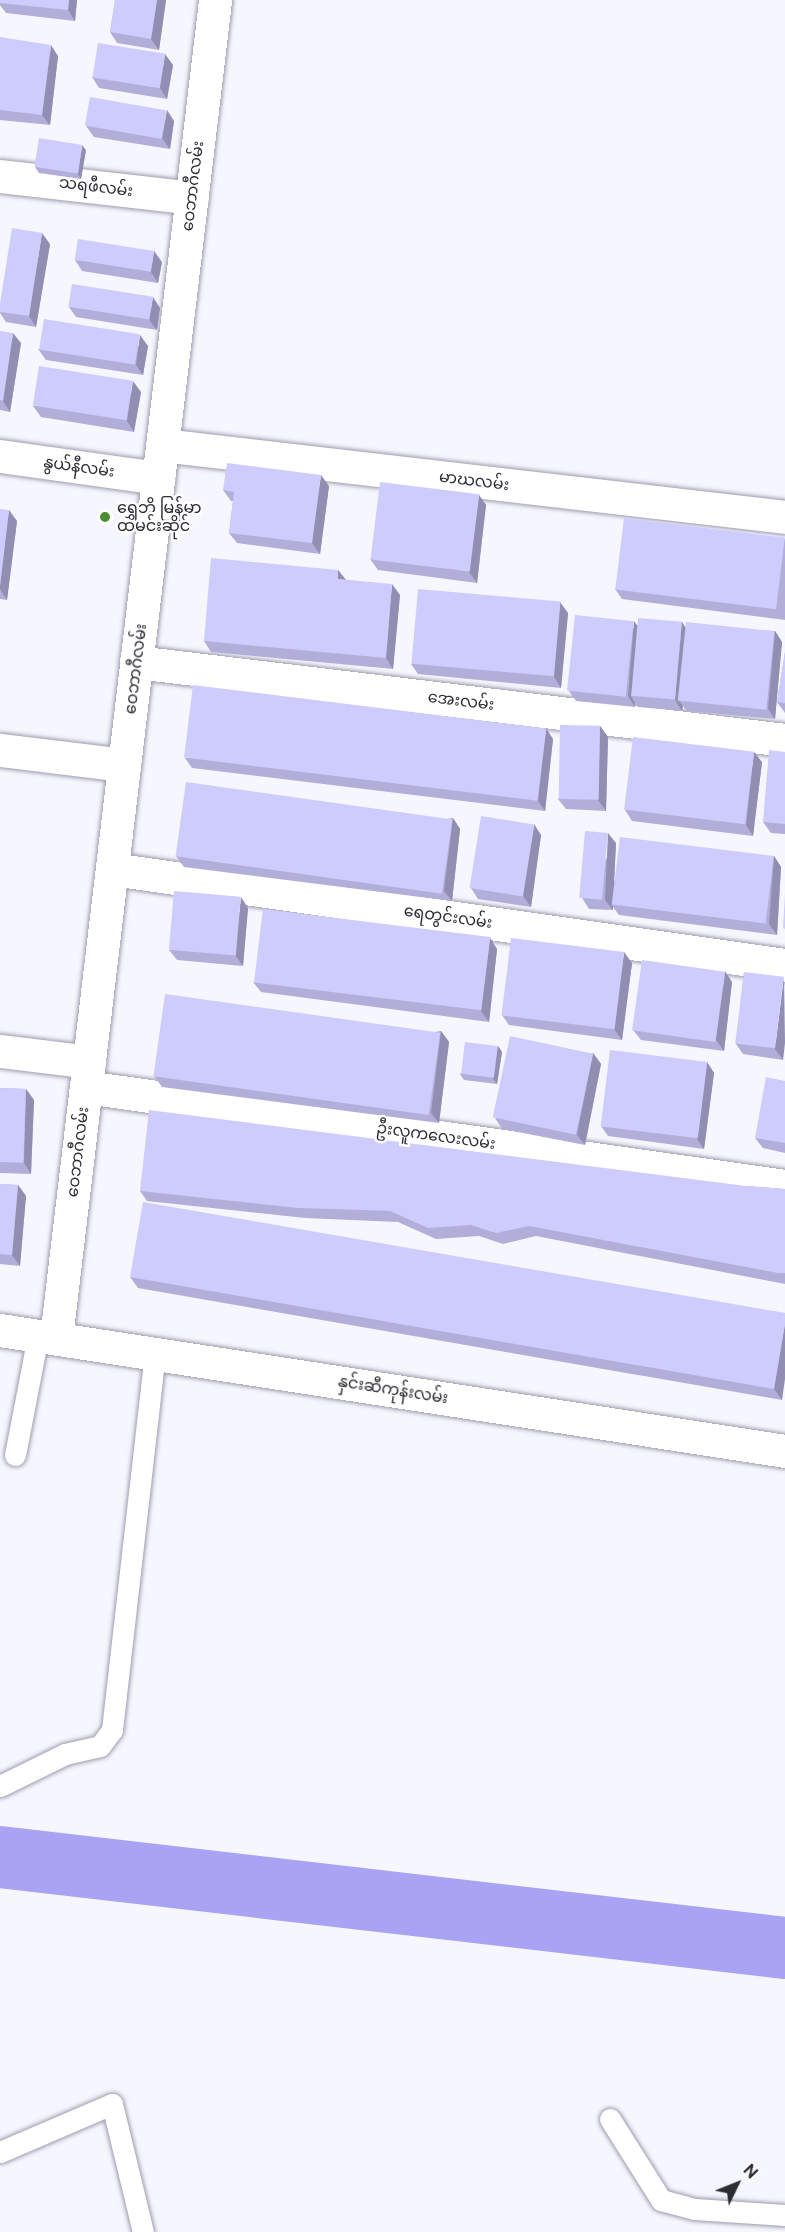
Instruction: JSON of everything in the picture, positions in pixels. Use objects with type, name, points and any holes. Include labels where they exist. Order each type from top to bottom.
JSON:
[{"type":"street","name":"ဝေဘာဂီလမ်း","points":[[47,1336],[88,1074],[215,0]]},
{"type":"street","name":"သရဖီလမ်း","points":[[0,176],[192,198]]},
{"type":"street","name":"မာဃလမ်း","points":[[162,445],[785,517]]},
{"type":"street","name":"နွယ်နီလမ်း","points":[[0,456],[158,478]]},
{"type":"street","name":"အေးလမ်း","points":[[136,662],[785,740]]},
{"type":"street","points":[[0,750],[124,765]]},
{"type":"street","name":"ရေတွင်းလမ်း","points":[[112,869],[785,965]]},
{"type":"street","name":"ဦးလူကလေးလမ်း","points":[[0,1051],[88,1074],[785,1186]]},
{"type":"street","name":"နှင်းဆီကုန်းလမ်း","points":[[0,1330],[155,1352],[785,1451]]},
{"type":"lane","points":[[15,1455],[47,1336]]},
{"type":"lane","points":[[0,1786],[65,1754],[100,1746],[112,1730],[155,1352]]},
{"type":"lane","points":[[0,2152],[112,2104],[143,2232]]},
{"type":"lane","points":[[610,2119],[661,2200],[695,2209],[785,2215]]},
{"type":"building","points":[[0,0],[69,0],[68,10],[0,3]]},
{"type":"building","points":[[115,0],[157,0],[151,39],[110,32]]},
{"type":"building","points":[[0,37],[51,45],[42,115],[0,110]]},
{"type":"building","points":[[98,43],[165,54],[160,88],[93,78]]},
{"type":"building","points":[[90,97],[167,111],[162,139],[85,126]]},
{"type":"building","points":[[39,138],[82,145],[78,174],[34,167]]},
{"type":"building","points":[[12,228],[42,233],[29,316],[0,312]]},
{"type":"building","points":[[78,239],[154,251],[151,272],[75,260]]},
{"type":"building","points":[[72,284],[153,297],[149,320],[68,307]]},
{"type":"building","points":[[44,319],[140,334],[135,365],[39,350]]},
{"type":"building","points":[[0,331],[13,333],[3,401],[0,400]]},
{"type":"building","points":[[39,366],[133,381],[127,420],[33,406]]},
{"type":"building","points":[[227,463],[321,475],[312,543],[229,533],[234,492],[223,490]]},
{"type":"building","points":[[380,482],[479,494],[470,572],[370,559]]},
{"type":"building","points":[[0,509],[9,510],[0,586]]},
{"type":"building","points":[[624,518],[785,538],[776,609],[615,589]]},
{"type":"building","points":[[211,558],[338,570],[338,579],[392,584],[386,658],[204,641]]},
{"type":"building","points":[[418,589],[560,601],[554,676],[411,664]]},
{"type":"building","points":[[575,615],[634,621],[626,697],[567,691]]},
{"type":"building","points":[[638,618],[682,622],[675,700],[631,696]]},
{"type":"building","points":[[686,622],[775,631],[766,710],[678,701]]},
{"type":"building","points":[[785,652],[785,703],[777,702]]},
{"type":"building","points":[[193,685],[546,728],[537,801],[184,757]]},
{"type":"building","points":[[560,725],[600,726],[599,800],[559,799]]},
{"type":"building","points":[[633,737],[754,752],[745,824],[624,809]]},
{"type":"building","points":[[769,750],[785,752],[785,824],[763,822]]},
{"type":"building","points":[[186,782],[452,819],[442,894],[176,856]]},
{"type":"building","points":[[481,816],[534,824],[523,897],[470,888]]},
{"type":"building","points":[[585,831],[608,833],[602,900],[579,898]]},
{"type":"building","points":[[620,837],[774,856],[766,923],[612,904]]},
{"type":"building","points":[[174,891],[241,897],[236,956],[169,950]]},
{"type":"building","points":[[785,894],[785,929],[783,928]]},
{"type":"building","points":[[263,909],[490,937],[481,1010],[254,982]]},
{"type":"building","points":[[511,938],[624,952],[615,1029],[501,1015]]},
{"type":"building","points":[[642,960],[725,972],[715,1042],[632,1030]]},
{"type":"building","points":[[744,972],[784,977],[775,1048],[735,1043]]},
{"type":"building","points":[[165,994],[440,1033],[429,1115],[153,1076]]},
{"type":"building","points":[[510,1036],[593,1054],[576,1135],[493,1117]]},
{"type":"building","points":[[465,1042],[498,1046],[494,1078],[461,1074]]},
{"type":"building","points":[[610,1050],[707,1062],[698,1138],[601,1126]]},
{"type":"building","points":[[766,1077],[785,1081],[785,1143],[755,1138]]},
{"type":"building","points":[[0,1088],[26,1089],[23,1163],[0,1162]]},
{"type":"building","points":[[149,1110],[746,1186],[785,1189],[785,1273],[529,1226],[496,1233],[471,1225],[428,1228],[390,1211],[298,1208],[140,1191]]},
{"type":"building","points":[[0,1184],[18,1185],[12,1255],[0,1254]]},
{"type":"building","points":[[143,1202],[785,1313],[774,1389],[130,1277]]},
{"type":"waterway","points":[[0,1857],[785,1948]]},
{"type":"place","name":"ရွှေဘို မြန်မာ ထမင်းဆိုင်","points":[[105,517]]}]
